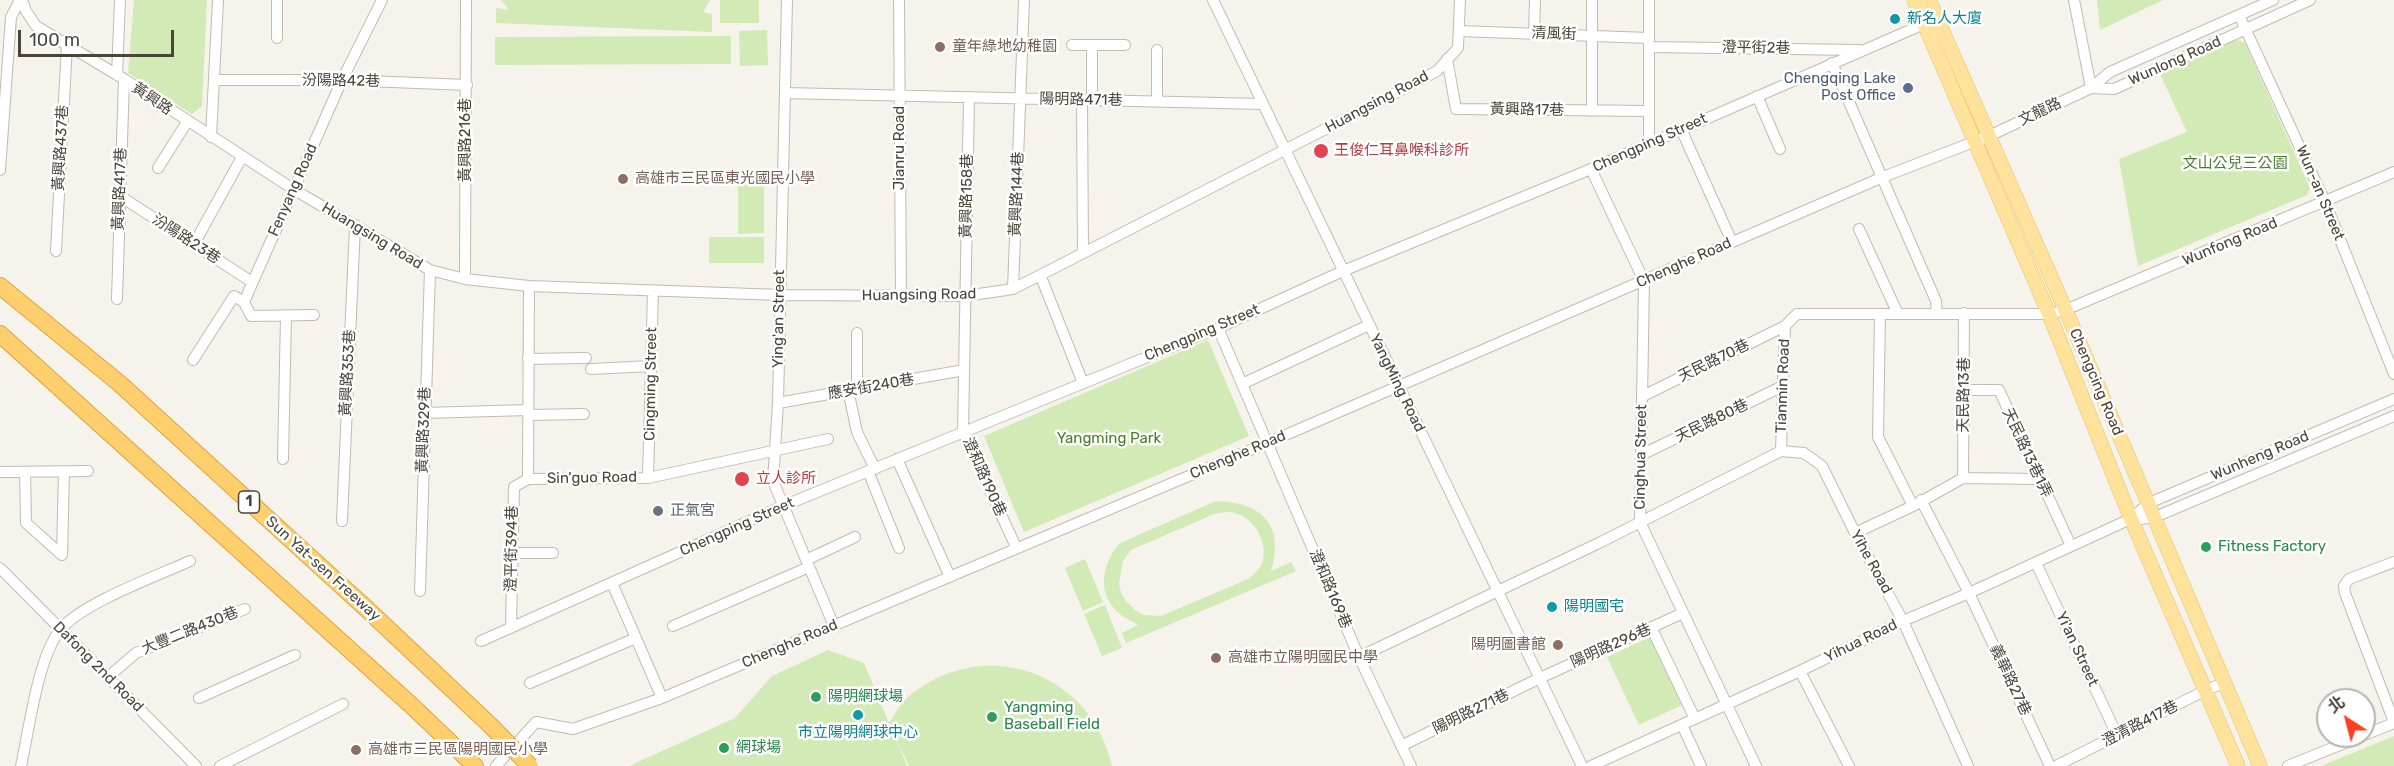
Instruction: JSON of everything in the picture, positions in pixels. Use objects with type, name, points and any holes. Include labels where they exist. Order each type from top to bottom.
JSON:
[{"type":"highway","name":"Sun Yat-sen Freeway","points":[[0,286],[119,383],[369,611],[530,766]]},
{"type":"highway","points":[[0,334],[475,766]]},
{"type":"main road","name":"Chengcing Road","points":[[1914,0],[2049,314],[2131,519],[2238,766]]},
{"type":"main road","name":"Chengcing Road","points":[[1929,0],[2149,503],[2260,766]]},
{"type":"street","name":"黃興路","points":[[21,0],[36,26],[120,77],[293,189]]},
{"type":"street","points":[[0,170],[11,17],[21,0]]},
{"type":"street","name":"黃興路417巷","points":[[117,299],[120,196],[120,0]]},
{"type":"street","points":[[212,137],[218,0]]},
{"type":"street","points":[[277,0],[277,38]]},
{"type":"street","name":"Fenyang Road","points":[[244,302],[342,80],[382,0]]},
{"type":"street","name":"黃興路216巷","points":[[465,279],[466,0]]},
{"type":"street","name":"Ying'an Street","points":[[787,0],[778,403],[773,481],[834,626]]},
{"type":"street","name":"Jianru Road","points":[[899,0],[901,297]]},
{"type":"street","name":"黃興路144巷","points":[[1013,289],[1024,0]]},
{"type":"street","name":"YangMing Road","points":[[1213,0],[1582,766]]},
{"type":"street","name":"Huangsing Road","points":[[293,189],[430,270],[465,279],[529,286],[780,295],[965,296],[1013,289],[1041,277],[1083,252],[1284,150],[1344,122],[1437,71],[1458,48],[1460,0]]},
{"type":"street","points":[[1534,0],[1534,33]]},
{"type":"street","points":[[1592,0],[1592,111]]},
{"type":"street","points":[[1649,0],[1649,144]]},
{"type":"street","points":[[2074,0],[2091,88]]},
{"type":"street","name":"Wunlong Road","points":[[2091,88],[2110,72],[2273,0]]},
{"type":"street","name":"Wunlong Road","points":[[2091,88],[2114,88],[2310,0]]},
{"type":"street","name":"Wun-an Street","points":[[2239,15],[2325,202],[2394,374]]},
{"type":"street","name":"Chengping Street","points":[[481,641],[783,506],[1218,328],[1343,271],[1591,169],[1924,24]]},
{"type":"street","name":"清風街","points":[[1459,31],[1592,36],[1649,43]]},
{"type":"street","name":"澄平街2巷","points":[[1649,43],[1862,50]]},
{"type":"street","name":"黃興路437巷","points":[[56,251],[67,44]]},
{"type":"street","points":[[1072,45],[1125,45]]},
{"type":"street","points":[[1083,252],[1087,100],[1092,45]]},
{"type":"street","points":[[1157,50],[1157,101]]},
{"type":"street","name":"黃興路17巷","points":[[1447,59],[1456,109],[1649,111]]},
{"type":"street","points":[[1832,63],[1936,301],[1937,314]]},
{"type":"street","name":"汾陽路42巷","points":[[215,80],[342,80],[467,85]]},
{"type":"street","name":"文龍路","points":[[1989,136],[2091,88]]},
{"type":"street","name":"陽明路471巷","points":[[786,93],[1263,104]]},
{"type":"street","points":[[1757,96],[1780,149]]},
{"type":"street","name":"黃興路158巷","points":[[965,296],[969,97]]},
{"type":"street","points":[[158,168],[187,122]]},
{"type":"street","points":[[1681,129],[1732,242]]},
{"type":"street","name":"Chenghe Road","points":[[496,766],[536,722],[573,729],[662,698],[1399,387],[1883,177],[1989,136]]},
{"type":"street","points":[[194,244],[242,158]]},
{"type":"street","name":"Cinghua Street","points":[[1591,169],[1644,281],[1640,522],[1755,766]]},
{"type":"street","name":"Wunfong Road","points":[[2065,310],[2394,172]]},
{"type":"street","name":"汾陽路23巷","points":[[120,196],[252,282]]},
{"type":"street","name":"黃興路353巷","points":[[342,521],[355,225]]},
{"type":"street","points":[[1859,229],[1898,314]]},
{"type":"street","name":"黃興路329巷","points":[[420,591],[430,270]]},
{"type":"street","points":[[1041,277],[1083,383]]},
{"type":"street","name":"Sin'guo Road","points":[[529,286],[528,479],[648,478],[828,439]]},
{"type":"street","name":"Cingming Street","points":[[648,478],[653,291]]},
{"type":"street","points":[[193,360],[234,296],[244,302],[251,316],[314,315]]},
{"type":"street","name":"澄和路190巷","points":[[965,296],[963,432],[1016,547]]},
{"type":"street","name":"Tianmin Road","points":[[1359,657],[1498,592],[1781,451],[1785,326],[1797,314],[2049,314],[2065,310]]},
{"type":"street","name":"天民路13巷","points":[[1963,478],[1964,313]]},
{"type":"street","name":"義華路27巷","points":[[1880,314],[1878,437],[1969,593],[2050,766]]},
{"type":"street","points":[[283,459],[286,316]]},
{"type":"street","points":[[1242,384],[1369,325]]},
{"type":"street","name":"天民路70巷","points":[[1643,396],[1785,326]]},
{"type":"street","name":"澄和路169巷","points":[[1218,328],[1359,657],[1411,766]]},
{"type":"street","points":[[857,333],[853,390],[857,432],[899,548]]},
{"type":"street","points":[[528,359],[586,358]]},
{"type":"street","points":[[591,369],[651,366]]},
{"type":"street","name":"應安街240巷","points":[[778,403],[964,370]]},
{"type":"street","name":"天民路80巷","points":[[1641,456],[1783,386]]},
{"type":"street","name":"天民路13巷1弄","points":[[1964,390],[1998,390],[2071,546]]},
{"type":"street","name":"Wunheng Road","points":[[2131,519],[2149,503],[2394,399]]},
{"type":"street","points":[[424,413],[584,414]]},
{"type":"street","name":"Wunheng Road","points":[[2131,519],[2155,517],[2394,416]]},
{"type":"street","name":"Yihe Road","points":[[1781,451],[1804,453],[1822,466],[1855,533],[1904,621],[1968,766]]},
{"type":"street","points":[[897,459],[950,577]]},
{"type":"street","points":[[0,472],[88,471]]},
{"type":"street","points":[[25,472],[26,523],[62,555],[64,472]]},
{"type":"street","points":[[1855,533],[1963,478],[2039,479]]},
{"type":"street","name":"澄平街394巷","points":[[511,628],[514,487],[528,479]]},
{"type":"street","name":"Yihua Road","points":[[1591,766],[2131,519]]},
{"type":"street","points":[[673,626],[808,564],[855,537]]},
{"type":"street","points":[[512,553],[553,553]]},
{"type":"street","points":[[21,766],[45,657],[61,629],[88,607],[190,561]]},
{"type":"street","points":[[2376,730],[2394,722],[2344,586],[2349,579],[2394,562]]},
{"type":"street","name":"Yi'an Street","points":[[2036,563],[2117,735]]},
{"type":"street","name":"Dafong 2nd Road","points":[[0,568],[196,766]]},
{"type":"street","points":[[612,583],[662,698]]},
{"type":"street","name":"大豐二路430巷","points":[[108,678],[136,652],[245,609]]},
{"type":"street","name":"陽明路296巷","points":[[1540,678],[1683,613]]},
{"type":"street","points":[[1652,629],[1695,719]]},
{"type":"street","points":[[530,683],[636,638]]},
{"type":"street","points":[[199,698],[295,655]]},
{"type":"street","points":[[1800,671],[1849,766]]},
{"type":"street","name":"陽明路271巷","points":[[1401,746],[1540,678]]},
{"type":"street","name":"澄清路417巷","points":[[2056,766],[2224,683]]},
{"type":"street","points":[[220,766],[343,704]]},
{"type":"street","points":[[1682,725],[1701,766]]},
{"type":"street","points":[[2288,766],[2333,748]]},
{"type":"green space","points":[[134,0],[207,0],[202,106],[192,114],[128,73]]},
{"type":"green space","points":[[501,0],[710,0],[703,12],[712,14],[712,32],[496,23],[496,8],[509,10]]},
{"type":"green space","points":[[720,0],[759,0],[759,23],[720,23]]},
{"type":"green space","points":[[2097,0],[2163,0],[2100,30]]},
{"type":"green space","points":[[767,30],[768,65],[740,66],[739,31]]},
{"type":"green space","points":[[731,36],[731,64],[495,65],[495,37]]},
{"type":"green space","name":"文山公兒三公園","points":[[2233,38],[2245,43],[2310,188],[2307,195],[2138,266],[2119,159],[2187,132],[2159,72]]},
{"type":"green space","points":[[738,174],[764,174],[764,233],[738,234]]},
{"type":"green space","points":[[709,237],[764,237],[764,263],[709,263]]},
{"type":"green space","name":"Yangming Park","points":[[1208,340],[1249,436],[1024,532],[984,436]]},
{"type":"green space","points":[[1216,501],[1232,502],[1257,511],[1272,529],[1275,555],[1271,571],[1291,562],[1296,571],[1126,643],[1122,633],[1138,625],[1113,607],[1108,599],[1104,580],[1109,560],[1120,543]],"holes":[[[1234,513],[1242,516],[1255,527],[1263,543],[1262,563],[1248,579],[1161,616],[1144,615],[1126,601],[1119,583],[1123,561],[1131,550],[1214,514]]]},
{"type":"green space","points":[[1085,559],[1103,602],[1083,611],[1065,568]]},
{"type":"green space","points":[[1105,605],[1122,648],[1102,656],[1084,614]]},
{"type":"green space","points":[[1650,637],[1682,705],[1639,725],[1607,657]]},
{"type":"green space","points":[[828,650],[864,663],[889,723],[908,697],[937,678],[969,668],[1000,666],[1030,672],[1058,686],[1082,706],[1100,733],[1112,766],[909,766],[896,739],[907,766],[629,766],[735,718],[772,676]]},
{"type":"green space","points":[[2394,736],[2394,766],[2321,766],[2365,748],[2376,748],[2376,743]]},
{"type":"place","name":"新名人大廈","points":[[1895,19]]},
{"type":"place","name":"童年綠地幼稚園","points":[[940,47]]},
{"type":"place","name":"Chengqing Lake Post Office","points":[[1908,88]]},
{"type":"place","name":"王俊仁耳鼻喉科診所","points":[[1321,151]]},
{"type":"place","name":"高雄市三民區東光國民小學","points":[[623,179]]},
{"type":"place","name":"立人診所","points":[[742,479]]},
{"type":"place","name":"正氣宮","points":[[658,511]]},
{"type":"place","name":"Fitness Factory","points":[[2206,547]]},
{"type":"place","name":"陽明國宅","points":[[1552,607]]},
{"type":"place","name":"陽明圖書館","points":[[1558,645]]},
{"type":"place","name":"高雄市立陽明國民中學","points":[[1216,658]]},
{"type":"place","name":"陽明網球場","points":[[816,697]]},
{"type":"place","name":"市立陽明網球中心","points":[[858,715]]},
{"type":"place","name":"Yangming Baseball Field","points":[[992,717]]},
{"type":"place","name":"網球場","points":[[724,748]]},
{"type":"place","name":"高雄市三民區陽明國民小學","points":[[356,750]]}]
